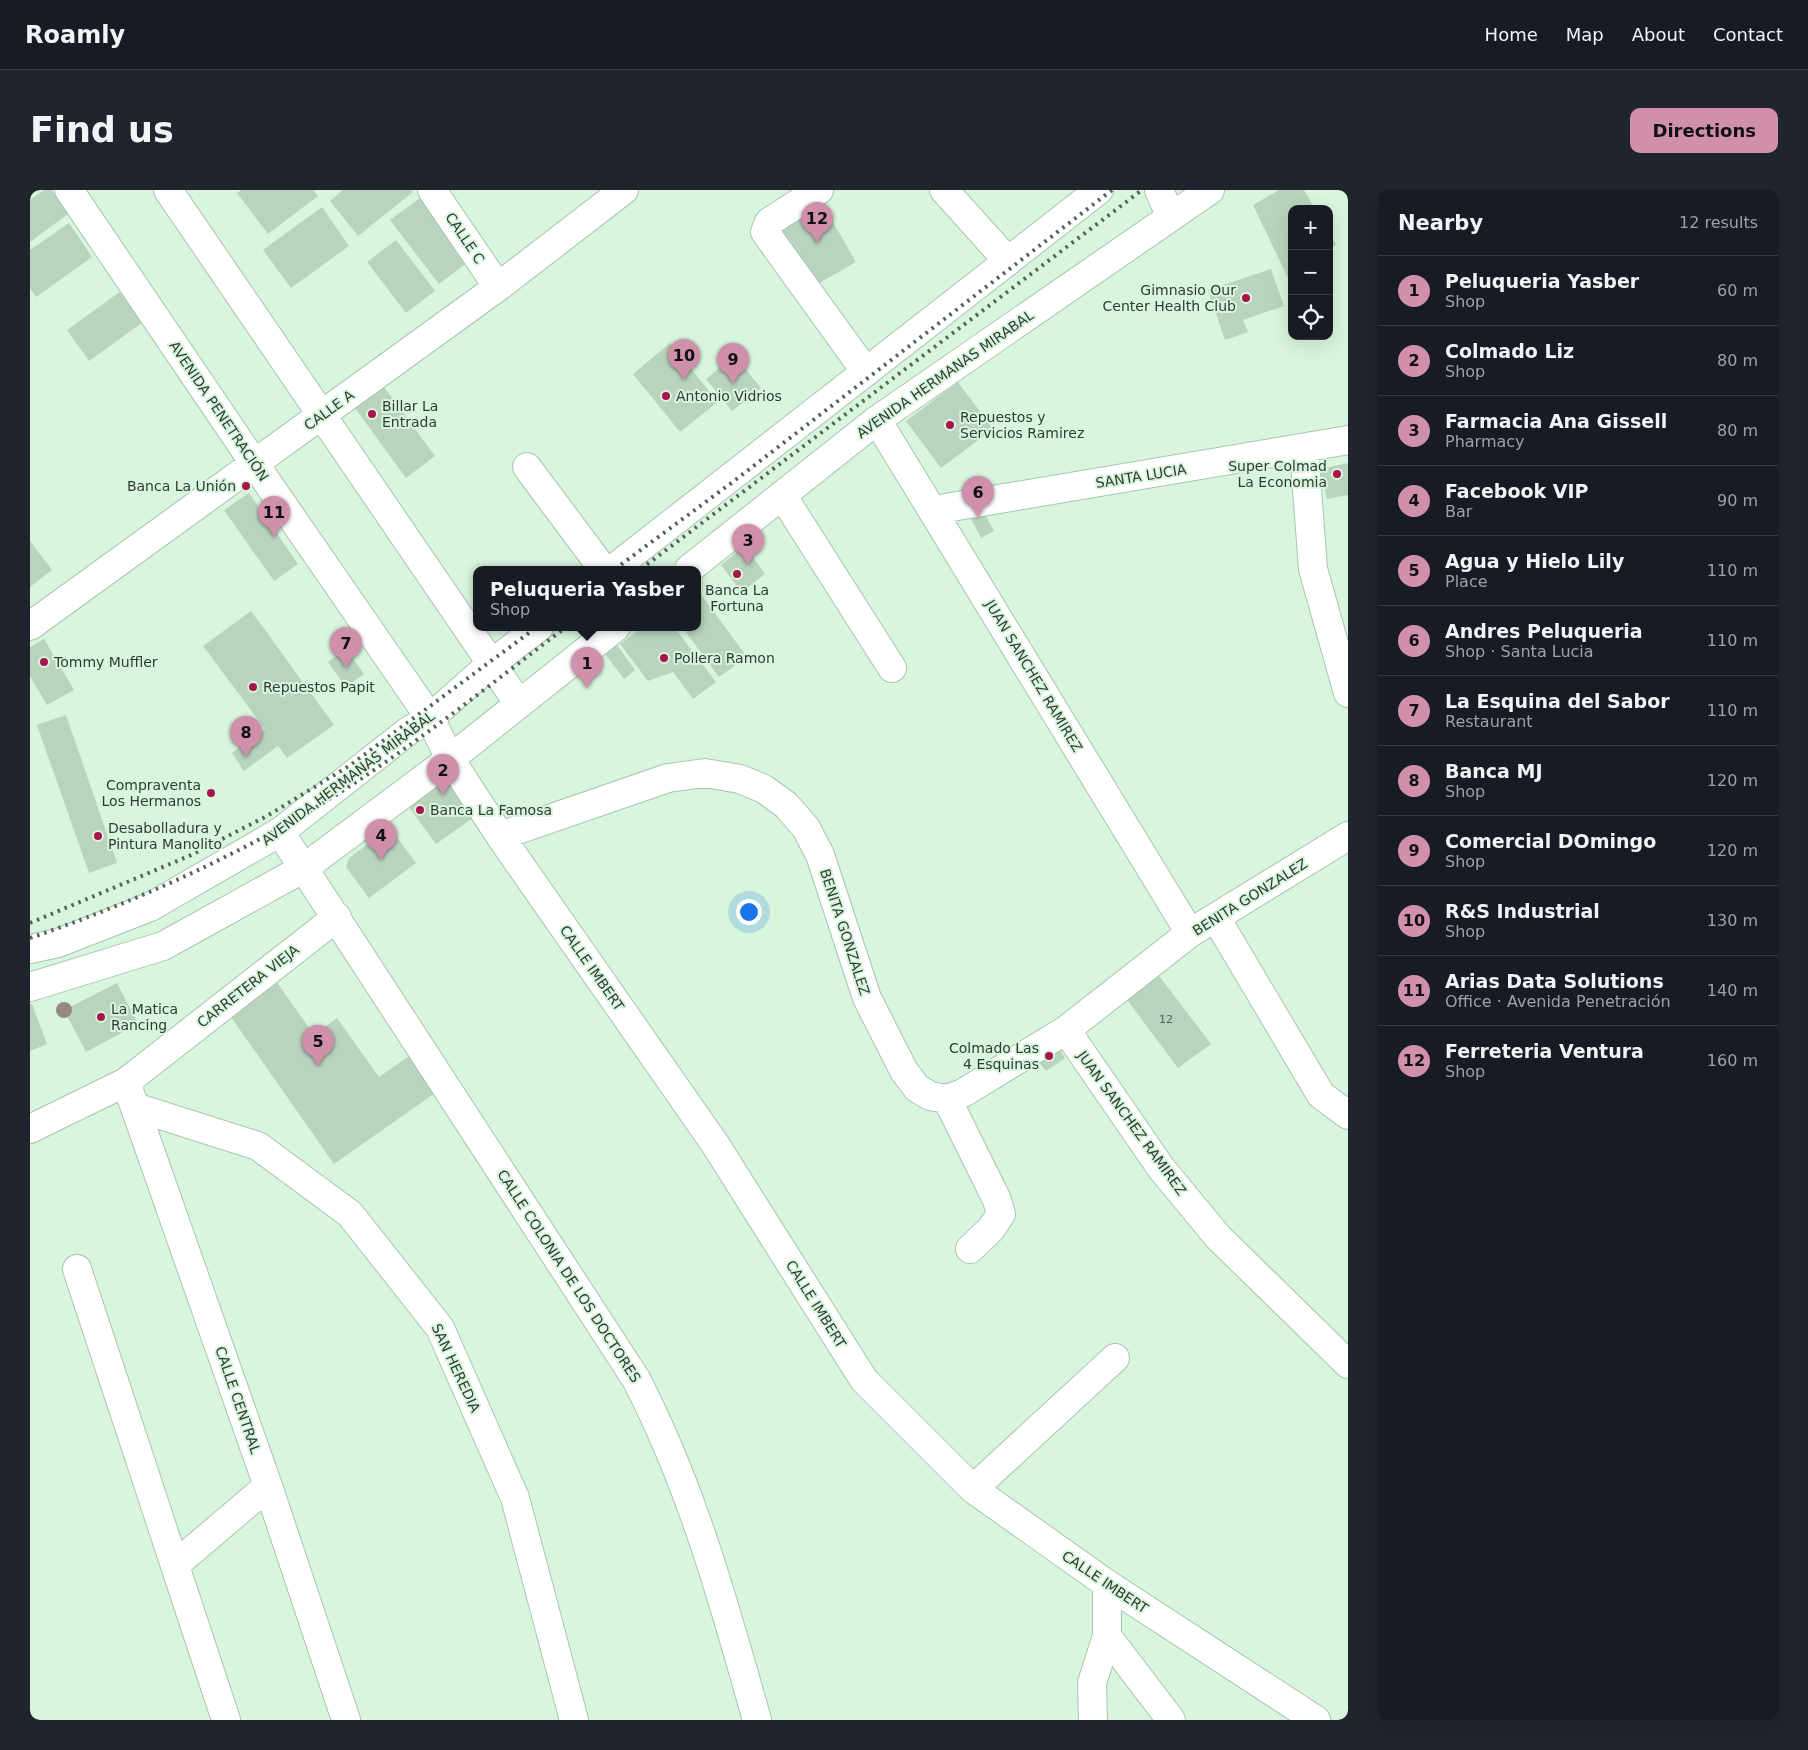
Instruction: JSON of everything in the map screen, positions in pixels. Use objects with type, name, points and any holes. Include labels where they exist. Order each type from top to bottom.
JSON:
[{"type":"street","name":"AVENIDA PENETRACIÓN","points":[[69,190],[430,718],[450,758]]},
{"type":"street","points":[[168,190],[519,704]]},
{"type":"street","name":"CALLE C","points":[[432,190],[498,287]]},
{"type":"street","name":"CALLE A","points":[[30,626],[498,287],[624,190]]},
{"type":"street","points":[[820,190],[769,222],[766,232],[866,372]]},
{"type":"street","points":[[944,190],[1008,261]]},
{"type":"street","points":[[617,566],[1099,190]]},
{"type":"street","points":[[1159,190],[1171,217]]},
{"type":"street","name":"AVENIDA HERMANAS MIRABAL","points":[[693,566],[877,420],[1210,190]]},
{"type":"street","name":"JUAN SANCHEZ RAMIREZ","points":[[877,420],[934,510],[1190,933]]},
{"type":"street","name":"SANTA LUCIA","points":[[934,510],[1304,449],[1348,440]]},
{"type":"street","points":[[1304,449],[1313,568],[1348,693]]},
{"type":"street","points":[[527,467],[601,566]]},
{"type":"street","points":[[782,495],[892,668]]},
{"type":"street","name":"AVENIDA HERMANAS MIRABAL","points":[[30,949],[58,943],[150,907],[280,832],[407,732],[430,718],[491,664],[534,631]]},
{"type":"street","points":[[30,987],[162,946],[304,868],[450,758],[611,631]]},
{"type":"street","name":"CALLE IMBERT","points":[[450,758],[500,836],[715,1144],[864,1380],[973,1489],[1107,1584],[1316,1720]]},
{"type":"street","name":"BENITA GONZALEZ","points":[[500,836],[668,778],[705,773],[740,779],[764,789],[786,805],[806,828],[820,855],[867,998],[904,1071],[917,1088],[930,1096],[947,1099],[962,1094],[1066,1030],[1190,933],[1348,836]]},
{"type":"street","name":"CALLE COLONIA DE LOS DOCTORES","points":[[280,832],[337,916],[636,1379],[674,1455],[724,1604],[757,1720]]},
{"type":"street","name":"CARRETERA VIEJA","points":[[30,1128],[126,1082],[337,916]]},
{"type":"street","points":[[1216,918],[1321,1095],[1348,1115]]},
{"type":"street","name":"JUAN SANCHEZ RAMIREZ","points":[[1066,1030],[1161,1168],[1218,1237],[1348,1364]]},
{"type":"street","name":"CALLE CENTRAL","points":[[126,1082],[268,1486],[346,1720]]},
{"type":"street","points":[[947,1099],[997,1200],[1001,1214],[991,1229],[970,1249]]},
{"type":"street","name":"SAN HEREDIA","points":[[134,1107],[258,1146],[350,1214],[440,1328],[515,1498],[574,1720]]},
{"type":"street","points":[[77,1269],[226,1720]]},
{"type":"street","points":[[973,1489],[1115,1358]]},
{"type":"street","points":[[174,1565],[268,1486]]},
{"type":"street","points":[[1093,1720],[1092,1683],[1107,1636],[1107,1584]]},
{"type":"street","points":[[1107,1636],[1170,1720]]},
{"type":"building","points":[[44,190],[52,190],[68,214],[30,242],[30,200]]},
{"type":"building","points":[[241,190],[313,190],[318,196],[268,234],[237,193]]},
{"type":"building","points":[[343,190],[411,190],[413,192],[358,236],[330,201]]},
{"type":"building","points":[[1279,190],[1304,190],[1313,205],[1288,205],[1288,278],[1253,205]]},
{"type":"building","points":[[420,198],[468,262],[439,284],[390,220]]},
{"type":"building","points":[[820,200],[856,262],[814,286],[778,224]]},
{"type":"building","points":[[322,207],[349,246],[291,288],[263,250]]},
{"type":"building","points":[[69,223],[92,257],[36,297],[30,288],[30,250]]},
{"type":"building","points":[[396,240],[435,291],[406,313],[367,262]]},
{"type":"building","name":"Gimnasio Our Center Health Club","points":[[1271,269],[1284,306],[1243,320],[1248,332],[1225,340],[1208,290]]},
{"type":"building","points":[[121,291],[143,322],[89,361],[67,330]]},
{"type":"building","points":[[670,343],[718,402],[680,432],[633,374]]},
{"type":"building","points":[[735,356],[761,388],[732,411],[706,379]]},
{"type":"building","name":"Repuestos y Servicios Ramirez","points":[[958,382],[993,429],[941,468],[906,421]]},
{"type":"building","points":[[384,387],[435,456],[406,478],[355,408]]},
{"type":"building","points":[[1348,463],[1348,495],[1327,499],[1320,469]]},
{"type":"building","name":"Banca La Unión","points":[[246,480],[252,487],[245,493],[239,486]]},
{"type":"building","points":[[249,493],[298,564],[274,581],[224,510]]},
{"type":"building","points":[[981,507],[994,531],[981,538],[968,513]]},
{"type":"building","points":[[30,541],[52,570],[30,587]]},
{"type":"building","points":[[745,546],[765,574],[742,592],[721,565]]},
{"type":"building","points":[[701,594],[747,657],[719,677],[685,631],[701,631]]},
{"type":"building","points":[[251,611],[334,725],[287,758],[278,746],[244,771],[232,753],[265,729],[203,646]]},
{"type":"building","name":"Pollera Ramon","points":[[638,631],[677,631],[716,682],[693,699],[673,672],[648,681],[620,644]]},
{"type":"building","name":"Tommy Muffler","points":[[44,639],[74,690],[47,705],[30,676],[30,647]]},
{"type":"building","points":[[617,645],[635,670],[624,679],[605,654]]},
{"type":"building","points":[[346,649],[364,674],[346,687],[328,662]]},
{"type":"building","points":[[66,715],[117,863],[89,873],[37,725]]},
{"type":"building","points":[[446,780],[473,818],[436,844],[409,807]]},
{"type":"building","points":[[390,828],[416,863],[369,898],[346,867],[349,858]]},
{"type":"building","points":[[1154,969],[1211,1044],[1178,1068],[1122,993]]},
{"type":"building","points":[[271,974],[314,1035],[337,1018],[379,1077],[412,1054],[438,1091],[334,1164],[224,1007]]},
{"type":"building","name":"La Matica Rancing","points":[[117,983],[138,1024],[86,1052],[64,1010]]},
{"type":"building","points":[[30,1004],[32,1004],[47,1044],[30,1051]]},
{"type":"building","name":"Colmado Las 4 Esquinas","points":[[1053,1040],[1065,1058],[1046,1071],[1033,1054]]},
{"type":"railway","points":[[619,566],[734,481],[1112,190]]},
{"type":"railway","points":[[645,566],[1142,190]]},
{"type":"railway","points":[[30,923],[189,856],[267,816],[349,766],[532,631]]},
{"type":"railway","points":[[30,938],[154,890],[195,872],[274,831],[350,786],[405,748],[561,631]]},
{"type":"place","name":"Ferreteria Ventura","points":[[817,243]]},
{"type":"place","name":"Gimnasio Our Center Health Club","points":[[1246,298]]},
{"type":"place","name":"R&S Industrial","points":[[684,380]]},
{"type":"place","name":"Comercial DOmingo","points":[[733,384]]},
{"type":"place","name":"Antonio Vidrios","points":[[666,396]]},
{"type":"place","name":"Billar La Entrada","points":[[372,414]]},
{"type":"place","name":"Repuestos y Servicios Ramirez","points":[[950,425]]},
{"type":"place","name":"Super Colmad La Economia","points":[[1337,474]]},
{"type":"place","name":"Banca La Unión","points":[[246,486]]},
{"type":"place","name":"Andres Peluqueria","points":[[978,517]]},
{"type":"place","name":"Arias Data Solutions","points":[[274,537]]},
{"type":"place","name":"Farmacia Ana Gissell","points":[[748,565]]},
{"type":"place","name":"Banca La Fortuna","points":[[737,574]]},
{"type":"place","name":"Pollera Ramon","points":[[664,658]]},
{"type":"place","name":"Tommy Muffler","points":[[44,662]]},
{"type":"place","name":"La Esquina del Sabor","points":[[346,668]]},
{"type":"place","name":"Repuestos Papit","points":[[253,687]]},
{"type":"place","name":"Peluqueria Yasber","points":[[587,688]]},
{"type":"place","name":"Banca MJ","points":[[246,757]]},
{"type":"place","name":"Compraventa Los Hermanos","points":[[211,793]]},
{"type":"place","name":"Colmado Liz","points":[[443,795]]},
{"type":"place","name":"Banca La Famosa","points":[[420,810]]},
{"type":"place","name":"Desabolladura y Pintura Manolito","points":[[98,836]]},
{"type":"place","name":"Facebook VIP","points":[[381,860]]},
{"type":"place","name":"La Matica Rancing","points":[[101,1017]]},
{"type":"place","name":"Colmado Las 4 Esquinas","points":[[1049,1056]]},
{"type":"place","name":"Agua y Hielo Lily","points":[[318,1066]]}]
